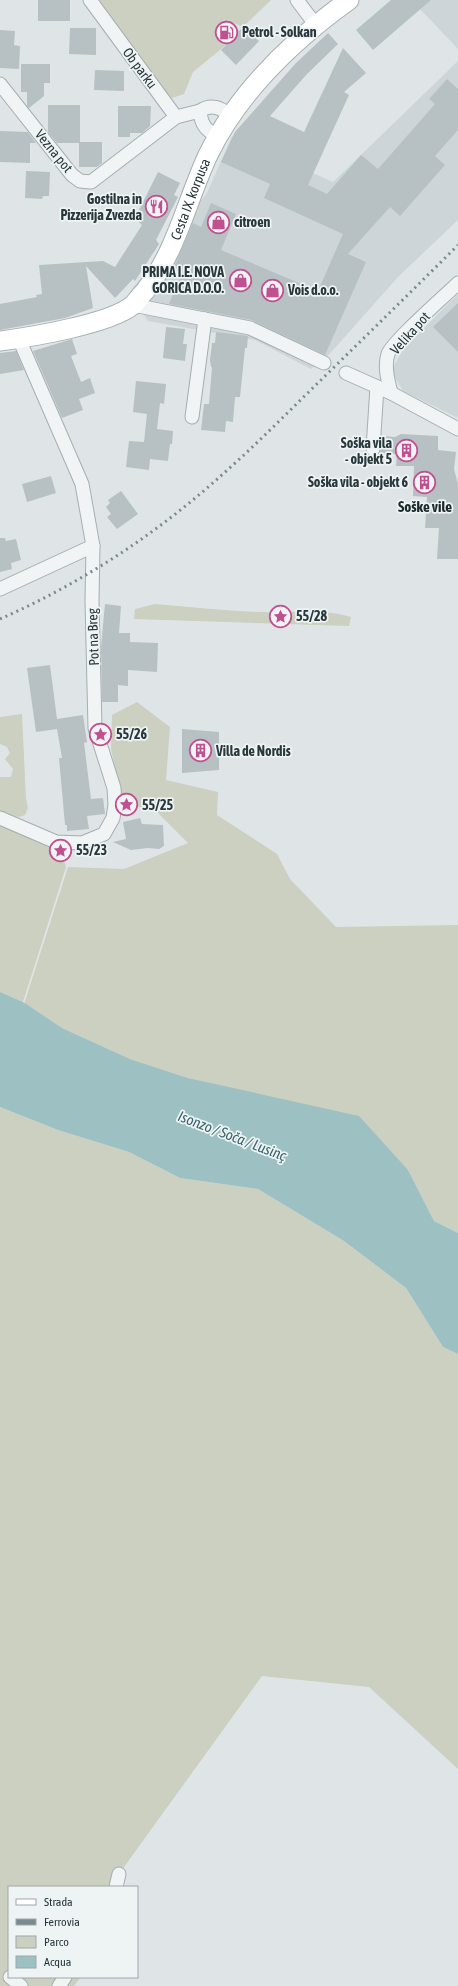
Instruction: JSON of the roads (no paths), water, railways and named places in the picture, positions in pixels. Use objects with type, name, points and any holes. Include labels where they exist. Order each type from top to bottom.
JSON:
[{"type":"main road","name":"Cesta IX. korpusa","points":[[0,341],[110,318],[133,305],[152,282],[162,265],[196,182],[218,137],[231,115],[269,67],[315,24],[349,0]]},
{"type":"street","name":"Ob parku","points":[[90,0],[176,117]]},
{"type":"street","points":[[296,0],[315,24]]},
{"type":"street","name":"Vezna pot","points":[[0,84],[72,175],[80,181],[91,182],[99,177],[176,117]]},
{"type":"street","points":[[176,117],[200,111],[206,106],[217,107],[231,115]]},
{"type":"street","points":[[200,111],[201,123],[208,131],[218,137]]},
{"type":"street","name":"Velika pot","points":[[391,393],[386,376],[388,353],[406,333],[458,283]]},
{"type":"street","points":[[133,305],[250,328],[324,363]]},
{"type":"street","points":[[192,417],[204,319]]},
{"type":"street","name":"Pot na Breg","points":[[0,818],[56,842],[82,844],[104,834],[113,818],[115,805],[114,788],[95,728],[92,601],[93,546],[82,484],[19,338]]},
{"type":"street","points":[[346,373],[391,393],[458,430]]},
{"type":"street","points":[[373,449],[377,387]]},
{"type":"street","points":[[0,588],[93,546]]},
{"type":"street","points":[[116,1886],[119,1874]]},
{"type":"street","points":[[0,1969],[8,1976]]},
{"type":"street","points":[[10,1978],[21,1986]]},
{"type":"water","name":"Isonzo / Soča / Lusinç","points":[[0,992],[23,1002],[62,1028],[130,1059],[188,1078],[359,1116],[408,1170],[434,1221],[458,1233],[458,1354],[443,1347],[406,1288],[344,1241],[258,1189],[180,1178],[129,1152],[58,1130],[0,1107]]},
{"type":"railway","points":[[0,619],[90,573],[146,536],[199,495],[262,438],[458,245]]},
{"type":"place","name":"Petrol - Solkan","points":[[226,32]]},
{"type":"place","name":"Gostilna in Pizzerija Zvezda","points":[[157,207]]},
{"type":"place","name":"citroen","points":[[219,222]]},
{"type":"place","name":"PRIMA I.E. NOVA GORICA D.O.O.","points":[[240,280]]},
{"type":"place","name":"Vois d.o.o.","points":[[273,290]]},
{"type":"place","name":"Soška vila - objekt 5","points":[[407,451]]},
{"type":"place","name":"Soška vila - objekt 6","points":[[424,482]]},
{"type":"place","name":"55/28","points":[[281,616]]},
{"type":"place","name":"55/26","points":[[100,734]]},
{"type":"place","name":"Villa de Nordis","points":[[200,751]]},
{"type":"place","name":"55/25","points":[[127,805]]},
{"type":"place","name":"55/23","points":[[61,850]]},
{"type":"district","name":"Soške vile","points":[[425,507]]}]
